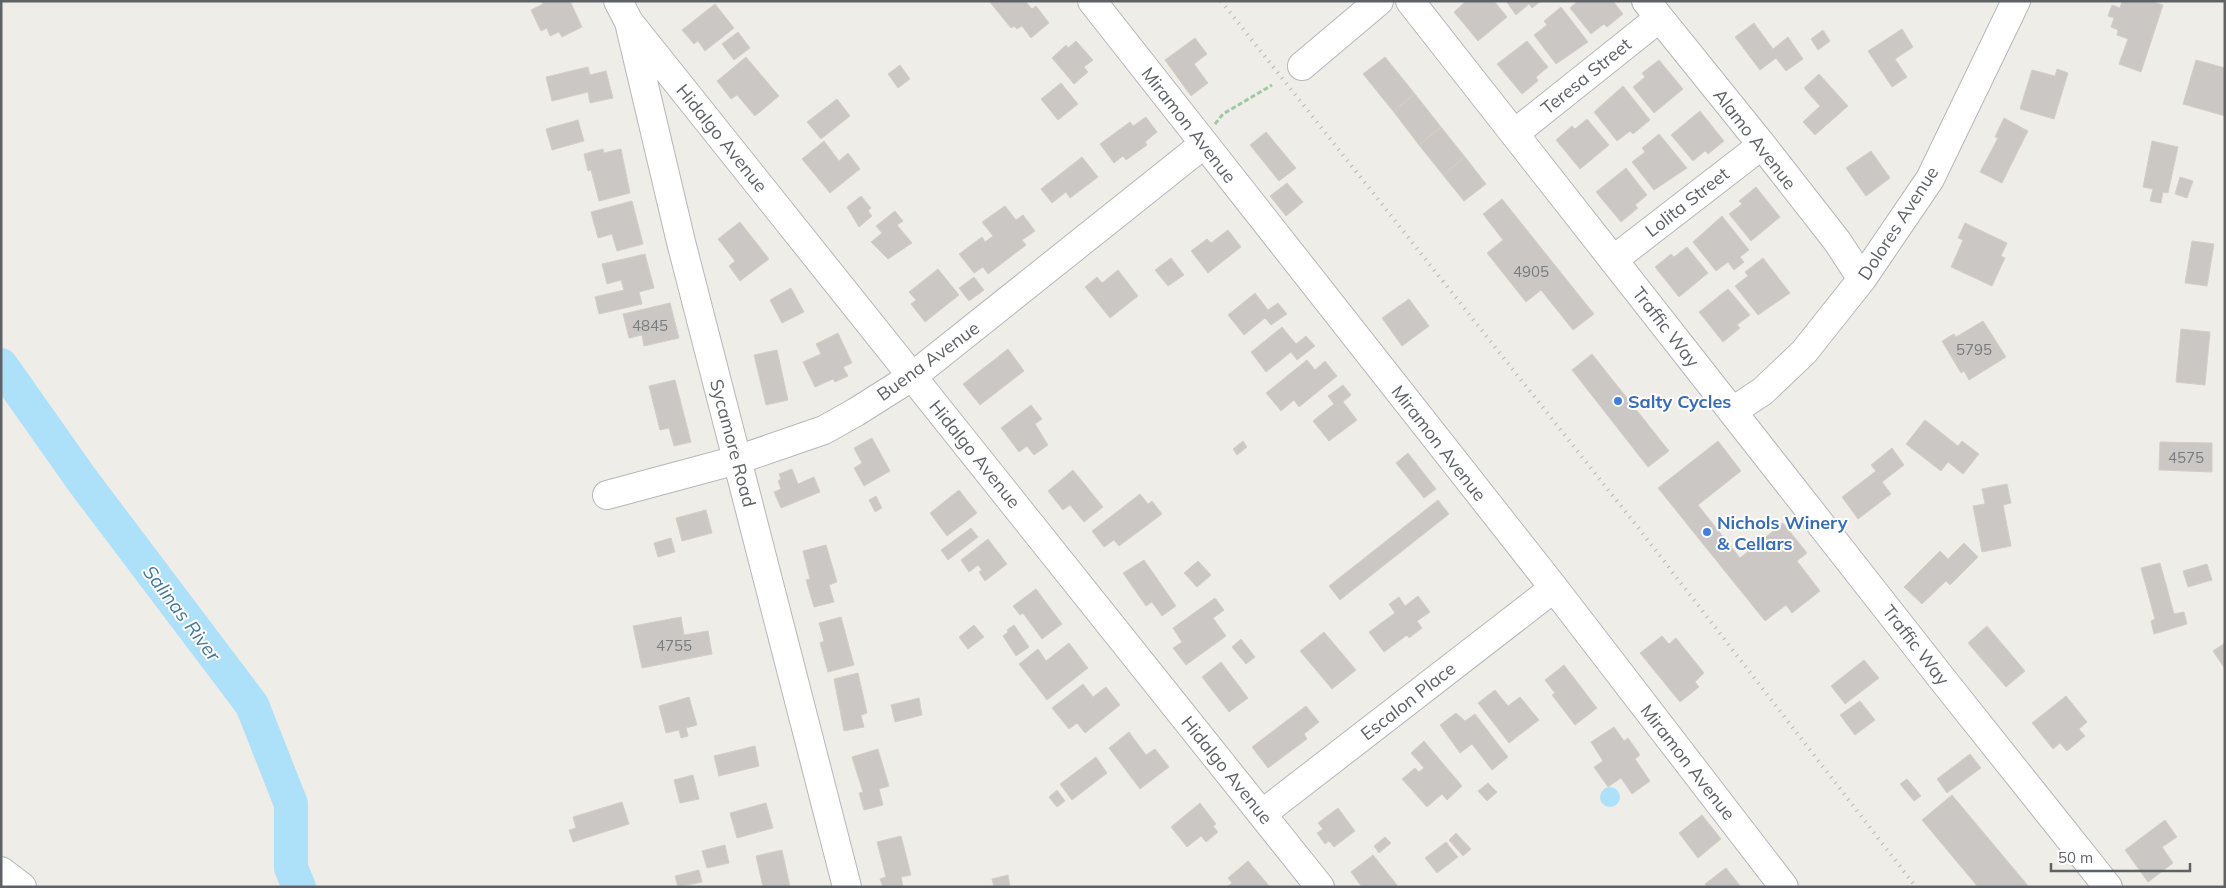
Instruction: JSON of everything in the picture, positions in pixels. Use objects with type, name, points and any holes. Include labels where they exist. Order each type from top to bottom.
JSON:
[{"type":"street","name":"Miramon Avenue","points":[[1092,1],[1554,588],[1784,887]]},
{"type":"street","points":[[1302,66],[1380,1]]},
{"type":"street","name":"Dolores Avenue","points":[[1733,411],[1763,391],[1804,352],[1862,279],[1930,179],[2016,1]]},
{"type":"street","name":"Traffic Way","points":[[1414,3],[1613,260],[2108,887]]},
{"type":"street","name":"Alamo Avenue","points":[[1652,10],[1837,241],[1862,279]]},
{"type":"street","name":"Teresa Street","points":[[1515,132],[1652,10]]},
{"type":"street","name":"Hidalgo Avenue","points":[[623,12],[1320,887]]},
{"type":"street","name":"Sycamore Road","points":[[623,12],[847,887]]},
{"type":"street","name":"Buena Avenue","points":[[608,495],[737,460],[824,430],[856,412],[913,376],[1202,141]]},
{"type":"street","name":"Lolita Street","points":[[1613,260],[1762,145]]},
{"type":"street","name":"Escalon Place","points":[[1262,814],[1554,588]]},
{"type":"street","points":[[1,871],[22,887]]},
{"type":"path","points":[[1202,141],[1222,114],[1272,86]]},
{"type":"water","points":[[1610,787],[1617,790],[1620,797],[1617,804],[1610,807],[1603,804],[1600,797],[1603,790]]},
{"type":"building","points":[[541,1],[570,1],[582,27],[562,37],[559,32],[550,36],[547,28],[541,31],[531,10],[543,4]]},
{"type":"building","points":[[989,1],[1025,1],[1032,9],[1036,6],[1049,23],[1031,38],[1022,26],[1017,29],[1014,26],[1011,28]]},
{"type":"building","points":[[1466,1],[1494,1],[1507,17],[1478,41],[1454,12]]},
{"type":"building","points":[[1506,1],[1541,1],[1532,8],[1529,4],[1516,15]]},
{"type":"building","points":[[1578,1],[1613,1],[1623,14],[1607,27],[1604,24],[1591,34],[1570,8]]},
{"type":"building","points":[[2122,1],[2151,1],[2163,5],[2141,72],[2119,64],[2128,39],[2117,35],[2118,30],[2111,27],[2114,18],[2108,16],[2112,5],[2120,8]]},
{"type":"building","points":[[715,4],[734,28],[705,51],[698,41],[694,44],[682,30]]},
{"type":"building","points":[[1561,7],[1588,42],[1556,64],[1534,35],[1547,25],[1544,21]]},
{"type":"building","points":[[1754,23],[1773,49],[1788,37],[1803,59],[1786,71],[1776,58],[1760,70],[1735,37]]},
{"type":"building","points":[[1902,29],[1913,47],[1895,59],[1907,77],[1892,87],[1868,51]]},
{"type":"building","points":[[1823,30],[1830,41],[1818,50],[1811,39]]},
{"type":"building","points":[[738,32],[750,48],[734,60],[722,44]]},
{"type":"building","points":[[1195,38],[1207,54],[1194,64],[1208,83],[1191,96],[1165,60]]},
{"type":"building","points":[[1076,41],[1093,60],[1084,67],[1088,72],[1074,84],[1052,58],[1066,45],[1068,48]]},
{"type":"building","points":[[1527,41],[1548,67],[1536,77],[1538,81],[1522,94],[1497,64]]},
{"type":"building","points":[[746,57],[779,96],[755,116],[737,95],[731,99],[717,81]]},
{"type":"building","points":[[1385,57],[1415,94],[1393,111],[1363,74]]},
{"type":"building","points":[[1659,60],[1683,89],[1654,113],[1633,87],[1645,77],[1642,73]]},
{"type":"building","points":[[2196,60],[2225,68],[2225,116],[2183,104]]},
{"type":"building","points":[[900,65],[910,79],[898,88],[888,74]]},
{"type":"building","points":[[588,67],[590,75],[606,71],[613,98],[590,103],[588,92],[552,101],[546,77]]},
{"type":"building","points":[[2057,69],[2068,73],[2054,119],[2020,109],[2032,70],[2055,76]]},
{"type":"building","points":[[1819,74],[1848,106],[1815,135],[1803,122],[1820,106],[1804,88]]},
{"type":"building","points":[[1061,83],[1078,104],[1058,120],[1041,99]]},
{"type":"building","points":[[1623,86],[1650,120],[1633,134],[1630,131],[1617,141],[1594,112]]},
{"type":"building","points":[[1415,94],[1441,127],[1419,145],[1393,111]]},
{"type":"building","points":[[837,99],[850,116],[821,139],[807,122]]},
{"type":"building","points":[[1700,111],[1724,141],[1708,154],[1705,151],[1693,161],[1671,135]]},
{"type":"building","points":[[1146,117],[1157,132],[1145,142],[1147,145],[1126,160],[1123,156],[1114,163],[1100,144],[1130,122],[1133,126]]},
{"type":"building","points":[[2004,118],[2028,131],[2002,183],[1980,172],[1998,138],[1995,137]]},
{"type":"building","points":[[1587,119],[1609,145],[1580,169],[1556,140],[1572,126],[1575,129]]},
{"type":"building","points":[[578,120],[584,141],[552,150],[546,129]]},
{"type":"building","points":[[1441,127],[1465,157],[1443,175],[1419,145]]},
{"type":"building","points":[[1266,132],[1296,168],[1279,181],[1250,145]]},
{"type":"building","points":[[1659,134],[1687,168],[1654,190],[1632,162],[1645,152],[1642,148]]},
{"type":"building","points":[[824,141],[839,161],[848,153],[860,169],[830,193],[802,159]]},
{"type":"building","points":[[2152,141],[2178,147],[2168,193],[2163,192],[2161,203],[2150,201],[2153,189],[2143,187]]},
{"type":"building","points":[[603,149],[604,153],[621,149],[630,193],[599,201],[591,170],[588,171],[584,154]]},
{"type":"building","points":[[1871,151],[1890,178],[1866,196],[1846,168]]},
{"type":"building","points":[[1082,157],[1098,177],[1070,198],[1066,192],[1052,203],[1041,189]]},
{"type":"building","points":[[1465,157],[1486,184],[1464,201],[1443,175]]},
{"type":"building","points":[[1626,168],[1647,195],[1635,205],[1638,208],[1621,222],[1596,192]]},
{"type":"building","points":[[2180,177],[2193,181],[2187,198],[2175,194]]},
{"type":"building","points":[[1287,183],[1303,202],[1286,216],[1270,196]]},
{"type":"building","points":[[1756,187],[1780,217],[1751,241],[1729,214],[1742,204],[1739,201]]},
{"type":"building","points":[[861,196],[871,208],[868,211],[872,216],[859,227],[847,207]]},
{"type":"building","points":[[1502,199],[1594,314],[1573,330],[1541,290],[1526,302],[1487,253],[1503,240],[1483,214]]},
{"type":"building","points":[[632,201],[643,244],[617,251],[612,234],[598,238],[591,212]]},
{"type":"building","points":[[1005,206],[1016,220],[1023,215],[1035,231],[1022,240],[1026,245],[988,274],[983,267],[974,273],[959,254],[982,237],[985,242],[993,236],[982,222]]},
{"type":"building","points":[[895,211],[903,221],[897,225],[912,243],[888,259],[871,242],[882,233],[876,226]]},
{"type":"building","points":[[1722,216],[1749,250],[1740,257],[1744,262],[1734,270],[1728,262],[1716,271],[1693,242]]},
{"type":"building","points":[[740,222],[769,259],[740,281],[729,266],[735,261],[718,239]]},
{"type":"building","points":[[1965,223],[2007,243],[2001,256],[2005,258],[1992,286],[1951,267],[1963,240],[1958,238]]},
{"type":"building","points":[[1228,230],[1241,247],[1208,273],[1191,251],[1207,239],[1211,243]]},
{"type":"building","points":[[2192,241],[2214,244],[2207,286],[2185,283]]},
{"type":"building","points":[[1687,247],[1708,273],[1679,297],[1655,267],[1671,254],[1674,257]]},
{"type":"building","points":[[645,254],[654,288],[639,292],[642,304],[599,314],[595,297],[624,290],[621,280],[607,284],[602,264]]},
{"type":"building","points":[[1171,258],[1184,275],[1168,286],[1155,270]]},
{"type":"building","points":[[1763,258],[1790,293],[1758,315],[1735,286],[1748,276],[1745,272]]},
{"type":"building","points":[[938,269],[959,295],[925,322],[911,304],[916,300],[909,292]]},
{"type":"building","points":[[1118,270],[1138,296],[1110,318],[1085,287],[1097,277],[1102,283]]},
{"type":"building","points":[[974,277],[984,290],[969,301],[959,288]]},
{"type":"building","points":[[791,288],[804,312],[782,323],[770,300]]},
{"type":"building","points":[[1728,289],[1750,315],[1737,325],[1740,328],[1723,342],[1699,312]]},
{"type":"building","points":[[1255,293],[1268,310],[1278,303],[1287,314],[1271,325],[1265,318],[1244,335],[1228,315]]},
{"type":"building","points":[[1409,299],[1429,326],[1402,346],[1382,318]]},
{"type":"building","points":[[670,303],[679,338],[644,346],[642,335],[629,338],[623,314]]},
{"type":"building","points":[[1983,321],[2006,357],[1969,380],[1964,371],[1961,373],[1942,341],[1954,334],[1956,337]]},
{"type":"building","points":[[1282,327],[1296,344],[1306,336],[1315,346],[1297,360],[1291,352],[1266,372],[1251,352]]},
{"type":"building","points":[[2181,329],[2210,332],[2205,385],[2176,382]]},
{"type":"building","points":[[838,333],[852,363],[843,367],[848,376],[835,382],[833,379],[815,387],[803,362],[821,354],[816,344]]},
{"type":"building","points":[[1008,349],[1024,371],[980,405],[963,384]]},
{"type":"building","points":[[777,350],[788,400],[766,405],[754,355]]},
{"type":"building","points":[[1592,354],[1669,451],[1648,467],[1572,370]]},
{"type":"building","points":[[1307,360],[1315,370],[1325,361],[1337,376],[1299,407],[1294,400],[1281,411],[1266,393]]},
{"type":"building","points":[[675,380],[691,442],[674,446],[669,428],[660,430],[649,386]]},
{"type":"building","points":[[1343,385],[1351,395],[1343,402],[1357,420],[1329,441],[1313,421],[1334,404],[1328,396]]},
{"type":"building","points":[[1031,405],[1042,419],[1035,424],[1048,445],[1034,455],[1027,446],[1019,452],[1001,428]]},
{"type":"building","points":[[1925,420],[1958,446],[1962,441],[1979,454],[1963,474],[1948,462],[1941,471],[1906,444]]},
{"type":"building","points":[[872,438],[890,471],[864,486],[854,468],[862,463],[854,448]]},
{"type":"building","points":[[1243,441],[1247,447],[1237,455],[1233,449]]},
{"type":"building","name":"Nichols Winery & Cellars","points":[[1718,441],[1741,471],[1698,505],[1740,558],[1783,523],[1807,553],[1797,561],[1820,591],[1792,613],[1786,605],[1765,621],[1658,488]]},
{"type":"building","points":[[2160,442],[2212,443],[2212,472],[2159,470]]},
{"type":"building","points":[[1892,448],[1904,465],[1882,482],[1891,494],[1858,519],[1842,497],[1876,471],[1871,465]]},
{"type":"building","points":[[1408,453],[1436,489],[1424,498],[1396,463]]},
{"type":"building","points":[[792,469],[798,484],[814,477],[820,492],[781,508],[774,492],[781,489],[778,481],[781,479],[779,474]]},
{"type":"building","points":[[1073,470],[1103,507],[1084,522],[1070,505],[1063,510],[1048,491]]},
{"type":"building","points":[[2007,484],[2011,503],[2003,505],[2011,546],[1982,552],[1973,506],[1985,504],[1982,489]]},
{"type":"building","points":[[959,490],[977,513],[947,536],[930,513]]},
{"type":"building","points":[[1140,494],[1148,504],[1152,501],[1162,514],[1119,546],[1114,540],[1104,547],[1092,531]]},
{"type":"building","points":[[876,496],[882,508],[875,512],[869,500]]},
{"type":"building","points":[[1438,500],[1449,514],[1340,600],[1329,586]]},
{"type":"building","points":[[706,510],[712,533],[682,541],[676,518]]},
{"type":"building","points":[[971,528],[978,537],[948,560],[941,550]]},
{"type":"building","points":[[671,538],[675,552],[658,557],[654,543]]},
{"type":"building","points":[[988,539],[1007,564],[985,581],[979,572],[982,570],[978,565],[969,572],[961,560]]},
{"type":"building","points":[[1964,543],[1978,557],[1950,585],[1946,581],[1922,604],[1904,587],[1940,551],[1948,559]]},
{"type":"building","points":[[826,545],[837,582],[829,585],[834,602],[814,607],[806,580],[810,579],[803,551]]},
{"type":"building","points":[[1144,560],[1176,606],[1162,616],[1152,602],[1146,606],[1123,573]]},
{"type":"building","points":[[1198,561],[1211,575],[1197,587],[1184,573]]},
{"type":"building","points":[[2160,563],[2174,614],[2184,612],[2187,624],[2154,634],[2151,621],[2155,619],[2141,568]]},
{"type":"building","points":[[2207,564],[2212,580],[2188,587],[2183,571]]},
{"type":"building","points":[[1036,589],[1062,624],[1042,639],[1023,613],[1020,615],[1013,606]]},
{"type":"building","points":[[1418,596],[1430,612],[1417,621],[1422,628],[1409,638],[1407,635],[1384,652],[1369,632],[1395,613],[1389,604],[1399,597],[1405,606]]},
{"type":"building","points":[[1215,598],[1224,610],[1213,618],[1226,636],[1186,665],[1173,648],[1182,642],[1173,628]]},
{"type":"building","points":[[681,617],[684,635],[708,631],[712,654],[642,668],[633,626]]},
{"type":"building","points":[[841,617],[854,665],[828,672],[820,643],[824,641],[819,623]]},
{"type":"building","points":[[974,625],[984,637],[968,649],[959,637]]},
{"type":"building","points":[[1014,625],[1029,647],[1016,656],[1003,636]]},
{"type":"building","points":[[1987,626],[2025,671],[2006,687],[1968,643]]},
{"type":"building","points":[[1324,632],[1356,670],[1332,689],[1300,651]]},
{"type":"building","points":[[1662,636],[1669,644],[1676,638],[1704,673],[1695,682],[1699,687],[1680,702],[1640,653]]},
{"type":"building","points":[[1241,639],[1255,657],[1246,664],[1232,647]]},
{"type":"building","points":[[1069,643],[1088,668],[1047,700],[1019,664],[1038,649],[1046,661]]},
{"type":"building","points":[[2225,643],[2225,669],[2213,651]]},
{"type":"building","points":[[1864,660],[1879,678],[1845,704],[1831,686]]},
{"type":"building","points":[[1221,662],[1248,698],[1229,712],[1202,677]]},
{"type":"building","points":[[1564,665],[1597,708],[1575,725],[1552,695],[1555,693],[1545,680]]},
{"type":"building","points":[[858,673],[867,713],[861,715],[864,727],[844,731],[834,679]]},
{"type":"building","points":[[1083,684],[1093,697],[1106,687],[1120,705],[1085,733],[1077,723],[1069,729],[1052,708]]},
{"type":"building","points":[[1495,690],[1508,706],[1520,697],[1539,720],[1509,743],[1478,703]]},
{"type":"building","points":[[2066,696],[2087,722],[2079,729],[2085,736],[2067,751],[2060,743],[2053,749],[2032,723]]},
{"type":"building","points":[[689,697],[697,725],[686,728],[688,736],[681,738],[679,730],[666,733],[659,706]]},
{"type":"building","points":[[919,698],[922,715],[895,722],[891,705]]},
{"type":"building","points":[[1860,701],[1875,720],[1855,735],[1840,715]]},
{"type":"building","points":[[1306,706],[1319,722],[1304,734],[1307,739],[1268,768],[1252,747]]},
{"type":"building","points":[[1456,713],[1465,721],[1475,714],[1508,757],[1492,770],[1472,744],[1460,753],[1440,725]]},
{"type":"building","points":[[1614,727],[1624,741],[1628,738],[1640,755],[1635,759],[1650,781],[1632,794],[1621,778],[1608,787],[1594,767],[1603,761],[1591,742]]},
{"type":"building","points":[[1129,732],[1146,755],[1155,749],[1169,767],[1140,789],[1109,748]]},
{"type":"building","points":[[1424,741],[1462,786],[1447,800],[1442,794],[1427,807],[1402,779],[1415,768],[1419,772],[1424,768],[1411,753]]},
{"type":"building","points":[[755,746],[759,766],[719,776],[714,756]]},
{"type":"building","points":[[878,749],[889,786],[879,789],[883,805],[864,810],[859,793],[863,792],[852,757]]},
{"type":"building","points":[[1970,754],[1981,768],[1947,793],[1937,779]]},
{"type":"building","points":[[1096,757],[1107,773],[1072,800],[1060,784]]},
{"type":"building","points":[[693,775],[699,799],[680,803],[674,780]]},
{"type":"building","points":[[1907,779],[1921,796],[1914,801],[1900,784]]},
{"type":"building","points":[[1488,783],[1497,792],[1487,801],[1478,791]]},
{"type":"building","points":[[1057,790],[1065,801],[1057,807],[1049,797]]},
{"type":"building","points":[[1952,795],[2029,887],[1978,887],[1922,820]]},
{"type":"building","points":[[622,802],[629,824],[573,842],[569,830],[576,828],[573,817]]},
{"type":"building","points":[[766,803],[773,828],[737,838],[730,813]]},
{"type":"building","points":[[1200,803],[1216,824],[1213,826],[1218,832],[1206,842],[1201,836],[1187,847],[1171,827]]},
{"type":"building","points":[[1338,808],[1355,831],[1334,847],[1329,841],[1325,844],[1317,833],[1323,829],[1318,823]]},
{"type":"building","points":[[1702,815],[1721,839],[1698,858],[1679,833]]},
{"type":"building","points":[[2165,820],[2177,837],[2162,847],[2173,863],[2148,882],[2125,850]]},
{"type":"building","points":[[1456,833],[1471,849],[1463,856],[1449,840]]},
{"type":"building","points":[[901,836],[911,875],[901,877],[903,887],[883,887],[880,879],[886,877],[877,842]]},
{"type":"building","points":[[1385,837],[1391,843],[1379,853],[1374,846]]},
{"type":"building","points":[[1446,842],[1458,857],[1437,873],[1425,858]]},
{"type":"building","points":[[725,845],[729,863],[707,868],[702,851]]},
{"type":"building","points":[[782,850],[790,887],[763,887],[756,856]]},
{"type":"building","points":[[1373,855],[1397,885],[1395,887],[1362,887],[1351,872]]},
{"type":"building","points":[[1248,861],[1270,887],[1227,887],[1232,883],[1228,878]]},
{"type":"building","points":[[1726,868],[1741,887],[1707,887],[1705,884]]},
{"type":"building","points":[[699,870],[702,882],[678,887],[675,876]]},
{"type":"building","points":[[1008,875],[1010,886],[994,887],[992,879]]},
{"type":"waterway","name":"Salinas River","points":[[1,365],[82,480],[252,705],[291,804],[291,868],[299,887]]},
{"type":"railway","points":[[1221,1],[1636,525],[1916,887]]},
{"type":"place","name":"Salty Cycles","points":[[1618,401]]},
{"type":"place","name":"Nichols Winery & Cellars","points":[[1707,532]]}]
